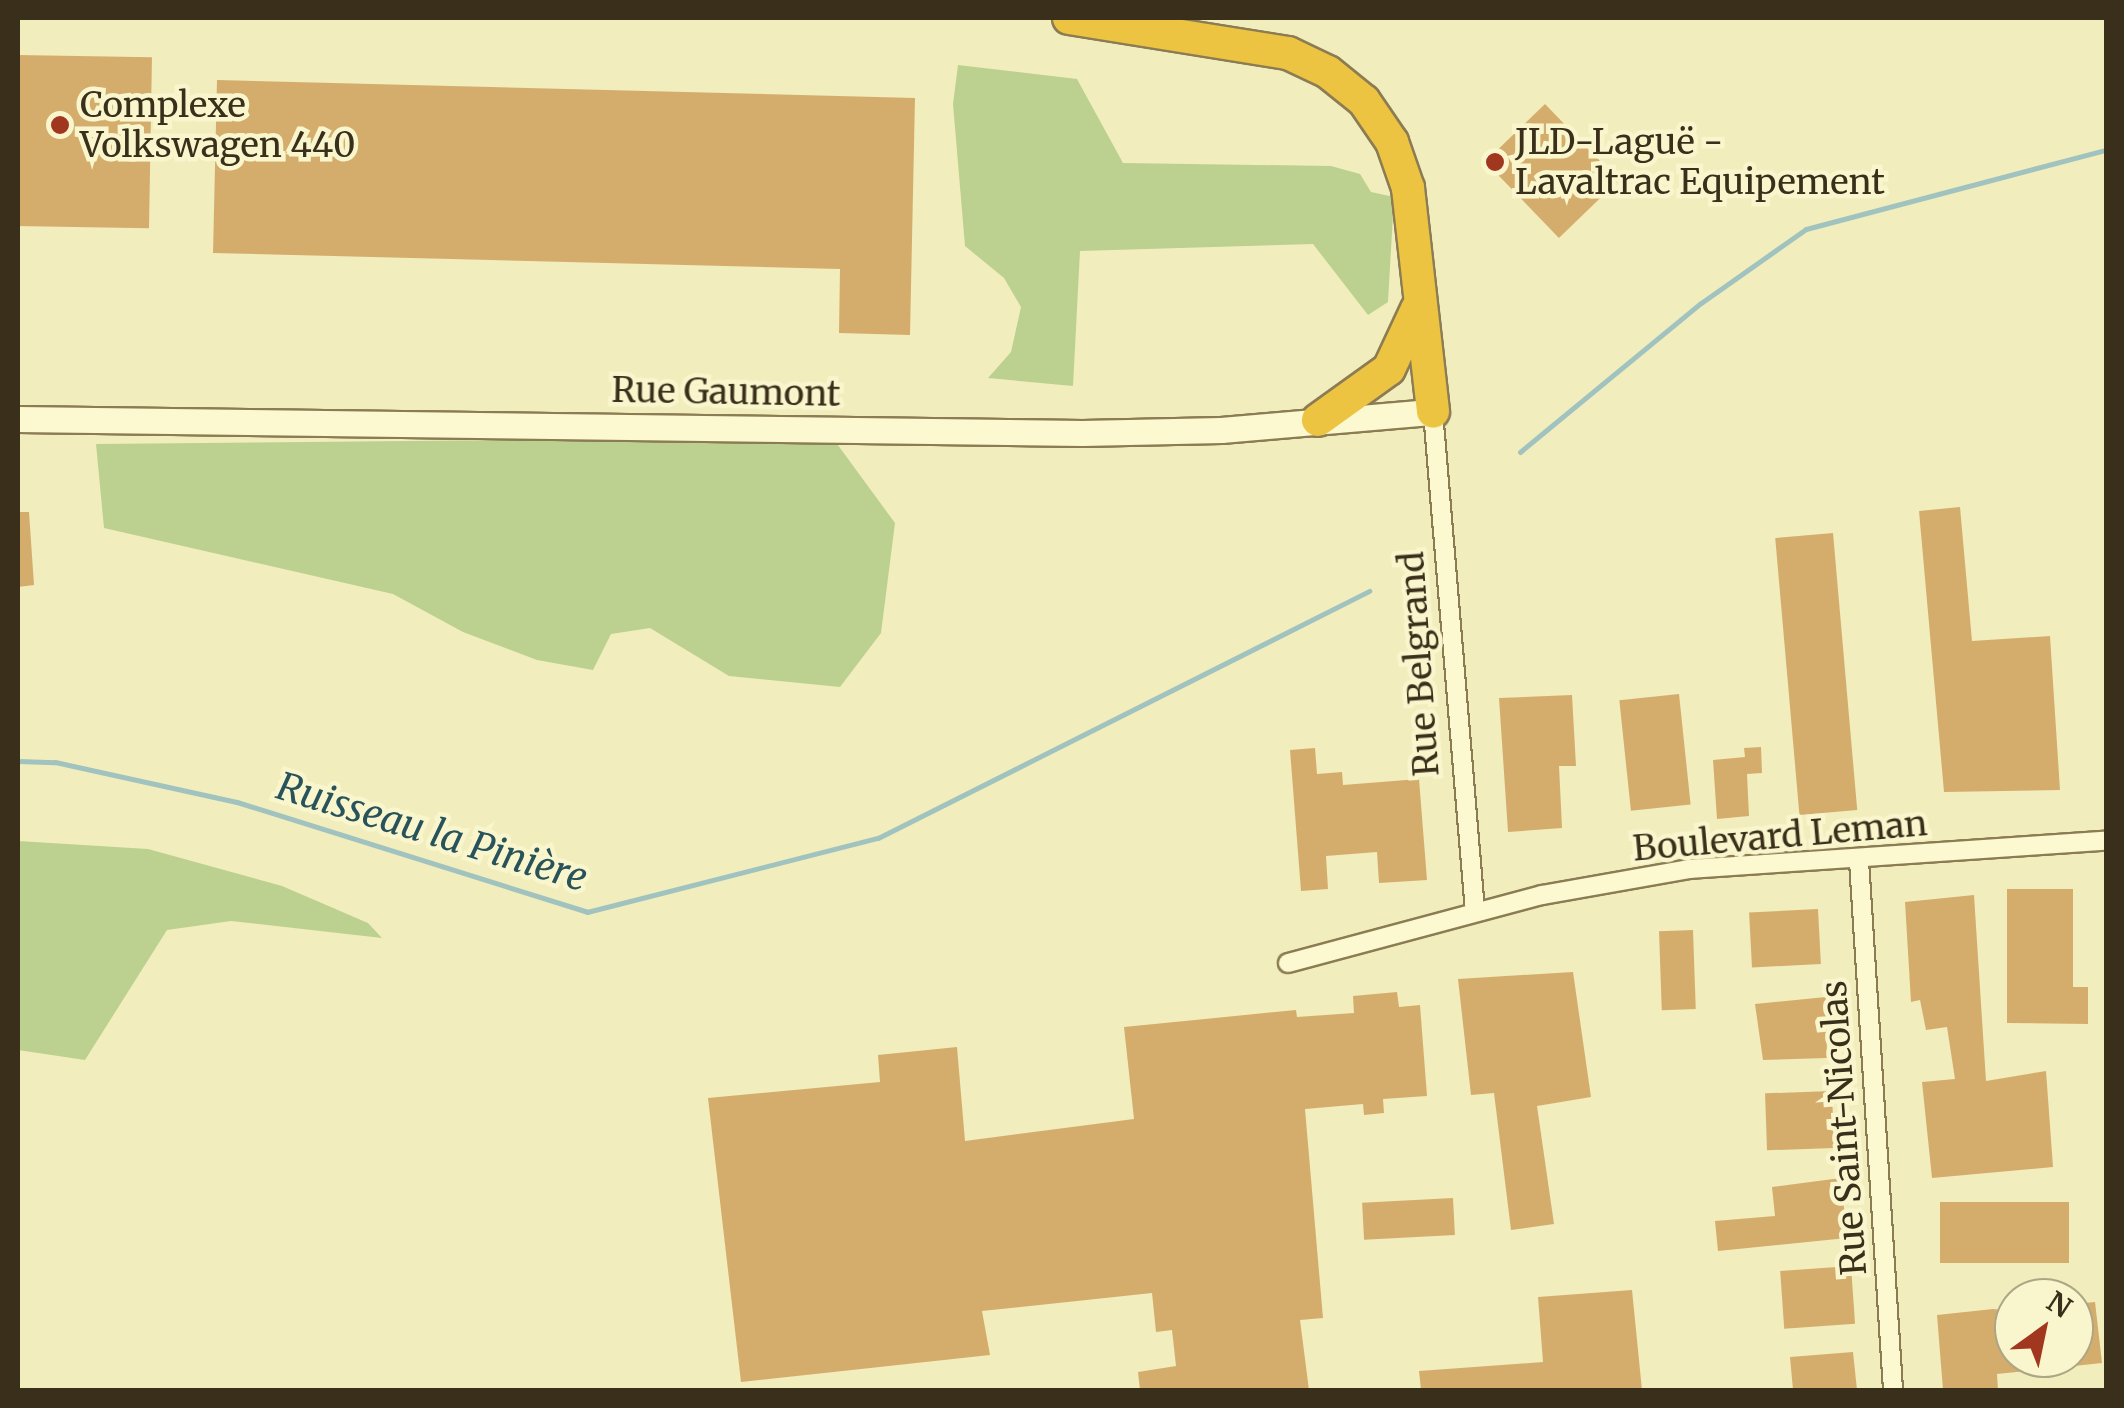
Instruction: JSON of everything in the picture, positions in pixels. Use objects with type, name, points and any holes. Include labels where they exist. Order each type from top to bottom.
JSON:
[{"type":"highway","points":[[1069,18],[1264,47],[1342,81],[1374,114],[1398,157],[1413,218],[1418,304],[1433,412]]},
{"type":"highway","points":[[1318,420],[1389,370],[1418,304]]},
{"type":"street","name":"Rue Gaumont","points":[[18,418],[1082,433],[1433,412]]},
{"type":"street","name":"Rue Belgrand","points":[[1433,412],[1475,911]]},
{"type":"street","name":"Boulevard Leman","points":[[1288,963],[1475,911],[1690,869],[1859,861],[2106,841]]},
{"type":"street","name":"Rue Saint-Nicolas","points":[[1859,861],[1893,1390]]},
{"type":"green space","points":[[958,65],[1077,79],[1123,163],[1331,166],[1360,174],[1371,192],[1394,197],[1388,302],[1368,315],[1313,244],[1080,251],[1073,386],[988,378],[1011,352],[1021,307],[1004,278],[965,246],[953,104]]},
{"type":"green space","points":[[832,437],[895,523],[881,633],[840,687],[729,676],[650,628],[611,634],[593,670],[537,660],[463,632],[393,594],[104,528],[96,444]]},
{"type":"green space","points":[[18,841],[148,849],[282,886],[368,923],[382,938],[231,921],[167,930],[85,1060],[18,1050]]},
{"type":"building","points":[[18,55],[152,57],[149,228],[18,226]]},
{"type":"building","points":[[217,80],[915,98],[910,335],[839,333],[840,269],[213,253]]},
{"type":"building","points":[[1545,104],[1619,180],[1559,238],[1485,162]]},
{"type":"building","points":[[1960,507],[1972,641],[2050,636],[2060,790],[1944,792],[1919,511]]},
{"type":"building","points":[[18,512],[29,512],[34,585],[18,587]]},
{"type":"building","points":[[1833,533],[1857,810],[1799,815],[1775,538]]},
{"type":"building","points":[[1679,694],[1691,804],[1631,811],[1619,700]]},
{"type":"building","points":[[1572,695],[1576,766],[1559,766],[1562,828],[1508,832],[1499,698]]},
{"type":"building","points":[[1761,747],[1762,773],[1747,774],[1749,816],[1717,819],[1713,760],[1745,757],[1744,748]]},
{"type":"building","points":[[1315,748],[1317,774],[1342,772],[1343,785],[1419,779],[1427,880],[1379,883],[1377,852],[1326,856],[1328,889],[1301,891],[1290,750]]},
{"type":"building","points":[[2007,889],[2073,889],[2073,987],[2088,987],[2088,1024],[2007,1023]]},
{"type":"building","points":[[1974,895],[1986,1081],[2046,1071],[2053,1167],[1932,1178],[1922,1082],[1955,1079],[1947,1027],[1926,1030],[1920,1000],[1911,1002],[1905,902]]},
{"type":"building","points":[[1818,909],[1821,964],[1752,968],[1749,913]]},
{"type":"building","points":[[1693,930],[1696,1009],[1662,1010],[1659,931]]},
{"type":"building","points":[[1573,972],[1591,1097],[1537,1106],[1554,1224],[1511,1230],[1494,1093],[1471,1095],[1458,979]]},
{"type":"building","points":[[1397,992],[1399,1007],[1420,1005],[1427,1096],[1383,1099],[1384,1113],[1364,1115],[1363,1104],[1305,1109],[1323,1318],[1300,1320],[1309,1390],[1140,1390],[1138,1372],[1176,1366],[1172,1330],[1156,1332],[1152,1293],[982,1311],[990,1355],[741,1382],[708,1098],[880,1082],[878,1055],[957,1047],[965,1141],[1134,1119],[1124,1027],[1296,1010],[1297,1017],[1354,1013],[1353,996]]},
{"type":"building","points":[[1826,997],[1827,1058],[1763,1060],[1755,1004]]},
{"type":"building","points":[[1832,1091],[1834,1148],[1767,1150],[1765,1093]]},
{"type":"building","points":[[1841,1178],[1847,1238],[1718,1251],[1715,1221],[1775,1216],[1772,1187]]},
{"type":"building","points":[[1453,1198],[1455,1235],[1364,1240],[1362,1203]]},
{"type":"building","points":[[1940,1202],[2069,1202],[2069,1263],[1940,1263]]},
{"type":"building","points":[[1851,1266],[1855,1324],[1784,1329],[1780,1271]]},
{"type":"building","points":[[1632,1290],[1642,1390],[1421,1390],[1419,1371],[1543,1362],[1538,1297]]},
{"type":"building","points":[[2094,1302],[2102,1363],[2094,1364]]},
{"type":"building","points":[[1994,1309],[1994,1378],[1997,1378],[1998,1390],[1943,1390],[1937,1315]]},
{"type":"building","points":[[1853,1352],[1857,1390],[1793,1390],[1790,1357]]},
{"type":"waterway","name":"Ruisseau la Pinière","points":[[1520,452],[1701,303],[1806,229],[2106,150]]},
{"type":"waterway","name":"Ruisseau la Pinière","points":[[18,761],[55,762],[237,802],[587,912],[878,838],[1369,591]]},
{"type":"place","name":"Complexe Volkswagen 440","points":[[60,125]]},
{"type":"place","name":"JLD-Laguë - Lavaltrac Equipement","points":[[1495,162]]}]
